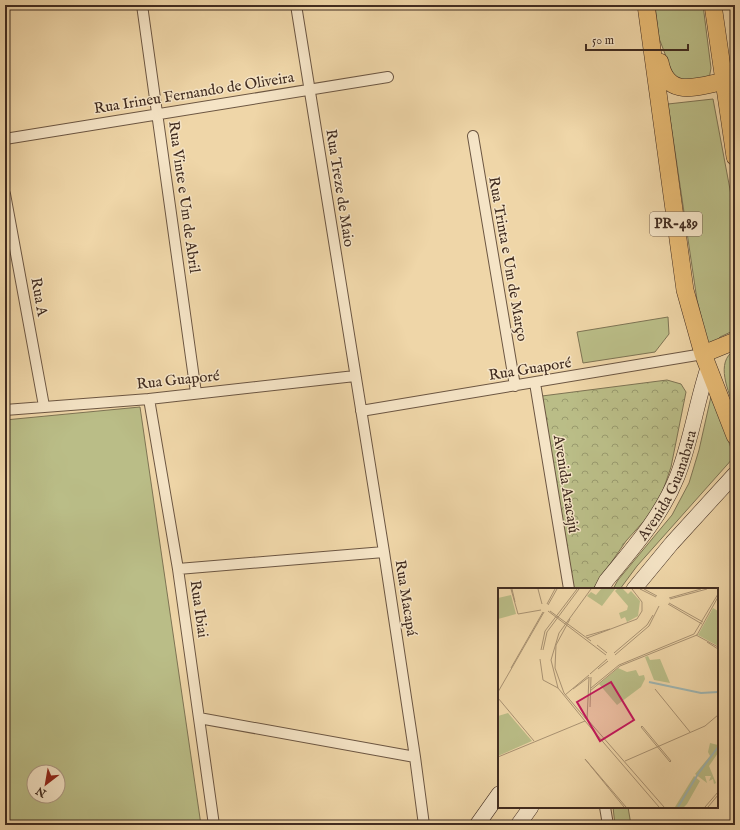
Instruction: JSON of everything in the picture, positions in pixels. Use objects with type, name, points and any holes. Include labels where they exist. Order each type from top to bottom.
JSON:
[{"type":"main road","name":"PR-489","points":[[646,5],[685,290],[705,361],[734,432]]},
{"type":"main road","points":[[713,5],[730,80],[735,157]]},
{"type":"main road","points":[[652,46],[658,50],[662,74],[674,86],[689,87],[730,80]]},
{"type":"main road","points":[[705,361],[735,342]]},
{"type":"main road","name":"Avenida Guanabara","points":[[602,588],[606,581],[648,529],[666,502],[677,477],[687,446],[705,361]]},
{"type":"main road","name":"Avenida Guanabara","points":[[635,588],[672,543],[735,474]]},
{"type":"main road","points":[[477,825],[498,795]]},
{"type":"main road","points":[[518,825],[530,808]]},
{"type":"street","name":"Rua Vinte e Um de Abril","points":[[142,5],[196,393]]},
{"type":"street","name":"Rua Treze de Maio","points":[[296,5],[355,376]]},
{"type":"street","name":"Rua Irineu Fernando de Oliveira","points":[[5,139],[388,77]]},
{"type":"street","name":"Rua Trinta e Um de Março","points":[[472,136],[515,386]]},
{"type":"street","name":"Rua A","points":[[5,194],[44,406]]},
{"type":"street","name":"Rua Guaporé","points":[[361,411],[534,383],[705,361]]},
{"type":"street","name":"Rua Guaporé","points":[[5,410],[149,399],[355,376]]},
{"type":"street","name":"Rua Macapá","points":[[355,376],[384,552],[424,825]]},
{"type":"street","name":"Avenida Aracajú","points":[[534,383],[569,588]]},
{"type":"street","name":"Rua Ibiai","points":[[149,399],[178,569],[214,825]]},
{"type":"street","points":[[178,569],[384,552]]},
{"type":"street","points":[[199,718],[415,757]]},
{"type":"street","points":[[605,808],[608,825]]},
{"type":"green space","points":[[655,5],[703,5],[711,68],[709,79],[676,83],[659,38]]},
{"type":"green space","points":[[713,99],[735,216],[735,330],[720,337],[709,349],[697,300],[668,104]]},
{"type":"green space","points":[[668,317],[669,334],[655,352],[583,363],[577,332]]},
{"type":"green space","points":[[735,350],[735,410],[727,386],[724,370],[725,362],[729,355]]},
{"type":"green space","points":[[667,380],[681,384],[686,392],[671,467],[660,499],[652,512],[626,541],[594,588],[574,588],[542,396]]},
{"type":"green space","points":[[712,392],[734,457],[637,566],[621,588],[614,588],[618,580],[672,515],[689,483],[699,450]]},
{"type":"green space","points":[[140,407],[201,825],[5,825],[5,420]]},
{"type":"green space","points":[[613,808],[628,808],[631,825],[615,825]]}]
